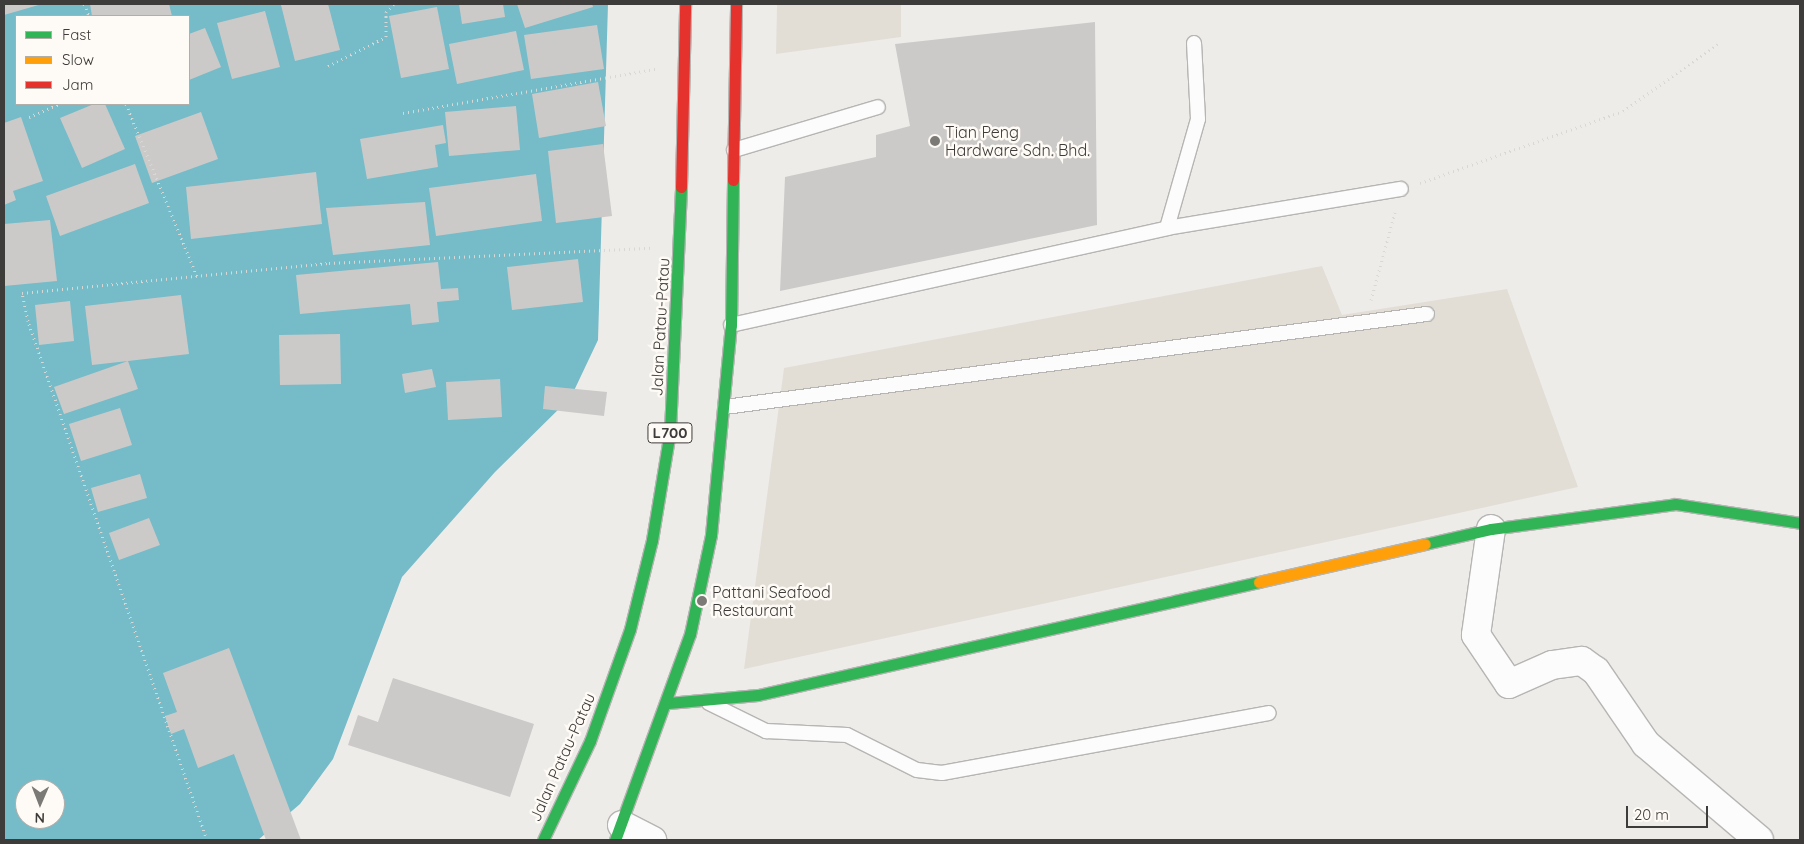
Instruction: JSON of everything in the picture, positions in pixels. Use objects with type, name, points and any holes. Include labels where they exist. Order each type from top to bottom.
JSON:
[{"type":"main road","name":"Jalan Patau-Patau","points":[[543,840],[593,731],[630,629],[652,540],[670,431],[680,247],[685,4]]},
{"type":"main road","points":[[619,832],[668,703],[690,634],[711,535],[726,407],[732,325],[736,4]]},
{"type":"main road","points":[[668,703],[758,695],[1095,622],[1491,529],[1604,517],[1675,504],[1800,523]]},
{"type":"street","points":[[1491,529],[1476,635],[1509,684],[1552,665],[1582,661],[1596,671],[1646,744],[1672,770],[1759,840]]},
{"type":"street","points":[[619,832],[652,840]]},
{"type":"lane","points":[[1166,228],[1198,119],[1194,43]]},
{"type":"lane","points":[[734,150],[878,107]]},
{"type":"lane","points":[[732,325],[1166,228],[1401,189]]},
{"type":"lane","points":[[726,407],[1427,314]]},
{"type":"lane","points":[[706,701],[760,729],[847,734],[917,770],[942,773],[1269,713]]},
{"type":"path","points":[[328,66],[386,37],[386,12],[394,4]]},
{"type":"path","points":[[1365,322],[1401,189],[1623,111],[1718,44]]},
{"type":"path","points":[[403,112],[683,64]]},
{"type":"path","points":[[29,117],[58,105]]},
{"type":"path","points":[[126,105],[199,279]]},
{"type":"path","points":[[207,840],[28,321],[22,293],[199,279],[329,263],[680,247]]},
{"type":"shaded area","points":[[777,4],[901,4],[901,37],[776,54]]},
{"type":"shaded area","points":[[1322,266],[1342,315],[1507,289],[1578,487],[744,669],[784,368]]},
{"type":"water","points":[[4,4],[608,4],[598,340],[571,397],[495,472],[402,577],[333,759],[300,804],[258,840],[4,840]]},
{"type":"building","points":[[4,4],[42,4],[4,15]]},
{"type":"building","points":[[90,4],[169,4],[172,15],[92,15]]},
{"type":"building","points":[[328,4],[340,50],[295,61],[281,5]]},
{"type":"building","points":[[459,4],[503,4],[505,17],[462,24]]},
{"type":"building","points":[[517,4],[592,4],[593,7],[525,28]]},
{"type":"building","points":[[437,7],[449,69],[401,78],[389,16]]},
{"type":"building","points":[[265,11],[280,67],[232,79],[217,23]]},
{"type":"building","points":[[1095,22],[1097,225],[780,291],[785,177],[876,157],[876,135],[910,126],[895,44]]},
{"type":"building","points":[[597,25],[604,69],[531,79],[524,35]]},
{"type":"building","points":[[205,28],[221,67],[190,80],[190,34]]},
{"type":"building","points":[[516,31],[524,70],[457,84],[449,44]]},
{"type":"building","points":[[598,82],[606,126],[539,138],[532,94]]},
{"type":"building","points":[[92,105],[105,105],[125,149],[82,168],[60,118]]},
{"type":"building","points":[[516,106],[520,150],[449,156],[445,112]]},
{"type":"building","points":[[201,112],[218,159],[152,183],[135,136]]},
{"type":"building","points":[[21,117],[43,181],[13,191],[16,200],[4,205],[4,123]]},
{"type":"building","points":[[443,125],[446,143],[435,145],[438,167],[367,179],[360,139]]},
{"type":"building","points":[[603,144],[612,216],[556,223],[548,151]]},
{"type":"building","points":[[135,164],[149,203],[60,236],[46,196]]},
{"type":"building","points":[[316,172],[322,224],[191,239],[186,187]]},
{"type":"building","points":[[536,174],[542,221],[436,236],[429,188]]},
{"type":"building","points":[[425,202],[430,245],[333,255],[326,208]]},
{"type":"building","points":[[50,220],[57,281],[4,286],[4,224]]},
{"type":"building","points":[[578,259],[583,302],[512,310],[507,267]]},
{"type":"building","points":[[438,262],[441,289],[458,288],[459,300],[437,302],[439,322],[412,325],[410,304],[300,314],[296,275]]},
{"type":"building","points":[[181,295],[189,354],[92,365],[85,306]]},
{"type":"building","points":[[70,301],[74,341],[39,345],[35,305]]},
{"type":"building","points":[[340,334],[341,384],[280,385],[279,335]]},
{"type":"building","points":[[128,361],[138,389],[64,414],[54,387]]},
{"type":"building","points":[[432,369],[436,387],[405,393],[402,374]]},
{"type":"building","points":[[500,379],[502,417],[448,420],[446,382]]},
{"type":"building","points":[[545,386],[607,392],[604,416],[543,409]]},
{"type":"building","points":[[120,408],[132,445],[81,461],[69,424]]},
{"type":"building","points":[[140,474],[147,498],[98,512],[91,488]]},
{"type":"building","points":[[149,518],[160,545],[119,560],[109,533]]},
{"type":"building","points":[[229,648],[301,840],[266,840],[234,754],[198,768],[184,729],[171,734],[165,716],[177,712],[163,673]]},
{"type":"building","points":[[393,678],[534,724],[510,797],[348,745],[358,715],[378,722]]},
{"type":"traffic: fast","points":[[615,840],[690,634],[711,535],[731,325],[733,180]]},
{"type":"traffic: fast","points":[[543,840],[590,741],[630,629],[652,540],[670,431],[681,187]]},
{"type":"traffic: fast","points":[[1425,544],[1491,529],[1675,504],[1800,523]]},
{"type":"traffic: fast","points":[[668,703],[758,695],[1259,582]]},
{"type":"traffic: slow","points":[[1259,582],[1425,544]]},
{"type":"traffic: jam","points":[[681,187],[685,4]]},
{"type":"traffic: jam","points":[[733,180],[736,4]]},
{"type":"place","name":"Tian Peng Hardware Sdn. Bhd.","points":[[935,141]]},
{"type":"place","name":"Pattani Seafood Restaurant","points":[[702,601]]}]
